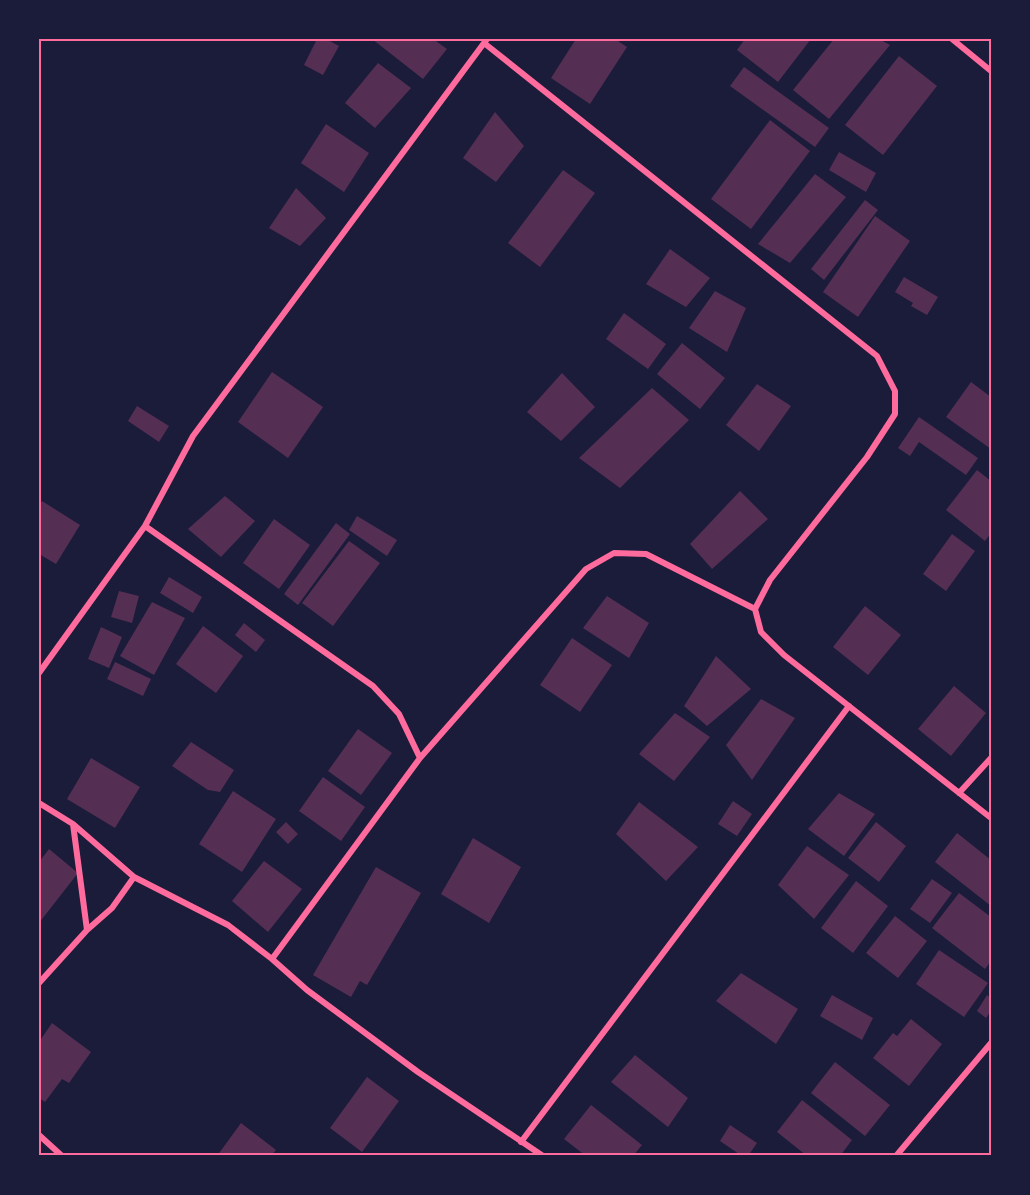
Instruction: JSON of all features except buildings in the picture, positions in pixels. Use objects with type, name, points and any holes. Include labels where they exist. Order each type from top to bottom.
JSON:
[{"type":"street","points":[[952,39],[991,71]]},
{"type":"street","points":[[39,673],[145,526],[193,436],[486,41],[877,356],[895,391],[895,414],[867,457],[770,580],[755,609],[761,632],[776,647],[991,818]]},
{"type":"street","points":[[145,526],[373,686],[399,714],[420,758]]},
{"type":"street","points":[[272,958],[420,758],[586,569],[614,553],[646,554],[755,609]]},
{"type":"street","points":[[521,1142],[849,706]]},
{"type":"street","points":[[959,793],[991,758]]},
{"type":"street","points":[[39,803],[73,824],[134,877],[228,925],[272,958],[307,990],[418,1072],[543,1156]]},
{"type":"street","points":[[73,824],[87,930]]},
{"type":"street","points":[[39,983],[87,930],[112,908],[134,877]]},
{"type":"street","points":[[896,1156],[991,1043]]},
{"type":"street","points":[[39,1135],[62,1156]]}]
